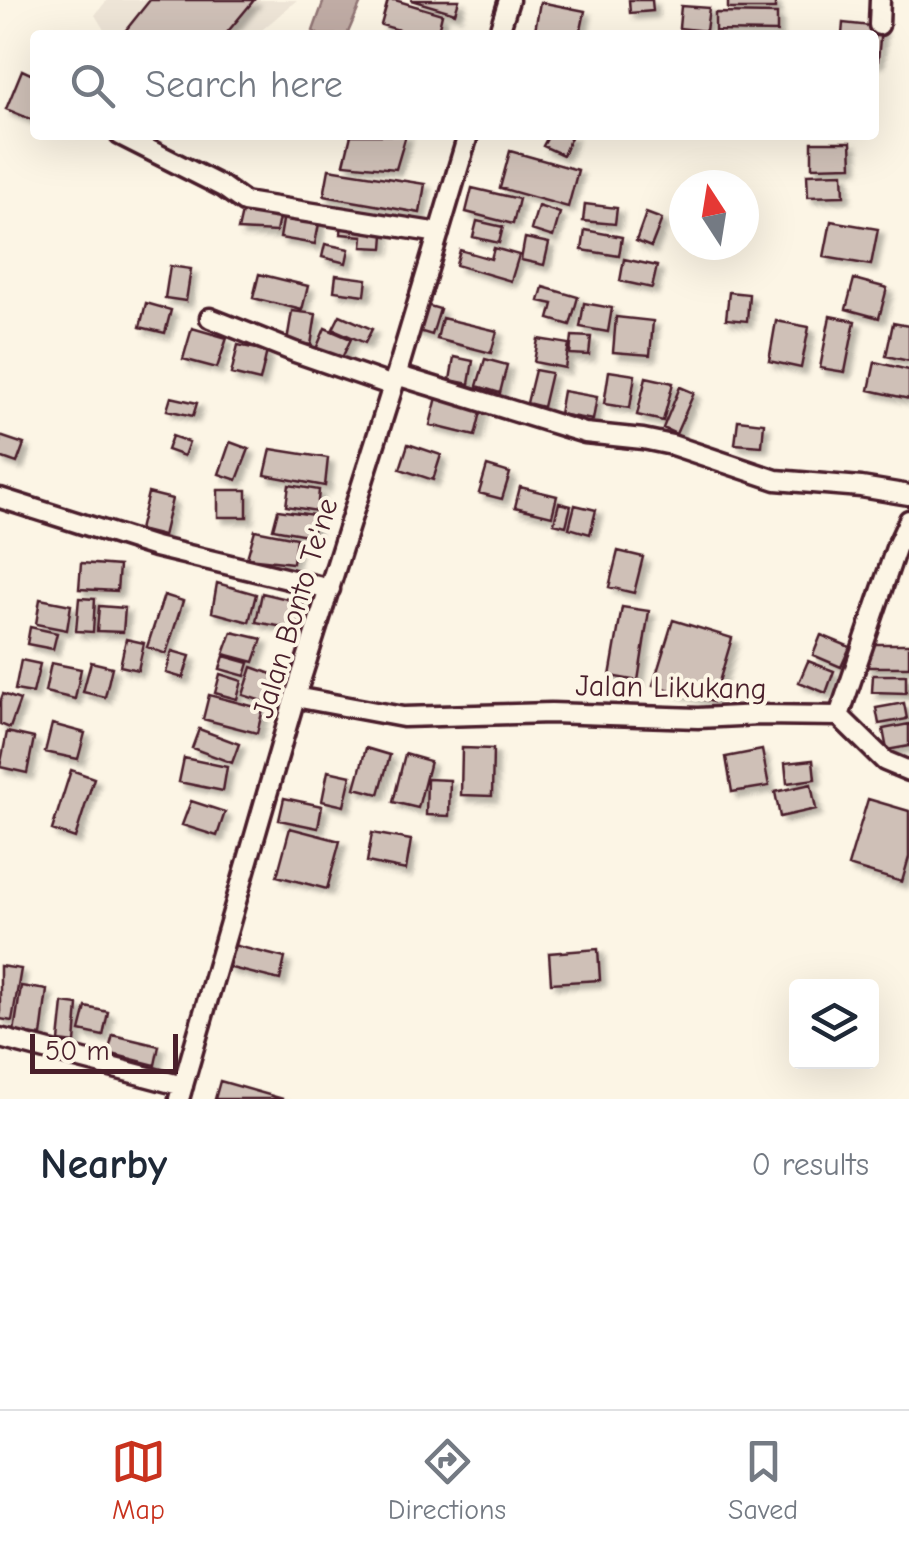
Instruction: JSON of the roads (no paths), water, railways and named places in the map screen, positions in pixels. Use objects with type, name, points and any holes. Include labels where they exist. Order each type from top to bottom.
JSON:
[{"type":"street","points":[[500,30],[509,0]]},
{"type":"street","points":[[879,25],[880,0]]},
{"type":"street","points":[[130,140],[222,186],[244,202],[438,233]]},
{"type":"street","name":"Jalan Bonto Te'ne","points":[[181,1092],[295,697],[466,140]]},
{"type":"street","points":[[210,318],[295,352],[586,433],[672,445],[776,480],[909,495]]},
{"type":"street","points":[[0,498],[155,547],[330,589]]},
{"type":"street","points":[[909,520],[840,716],[885,761],[909,770]]},
{"type":"street","name":"Jalan Likukang","points":[[295,697],[403,717],[551,713],[698,718],[840,716]]},
{"type":"street","points":[[0,1038],[181,1092]]}]
